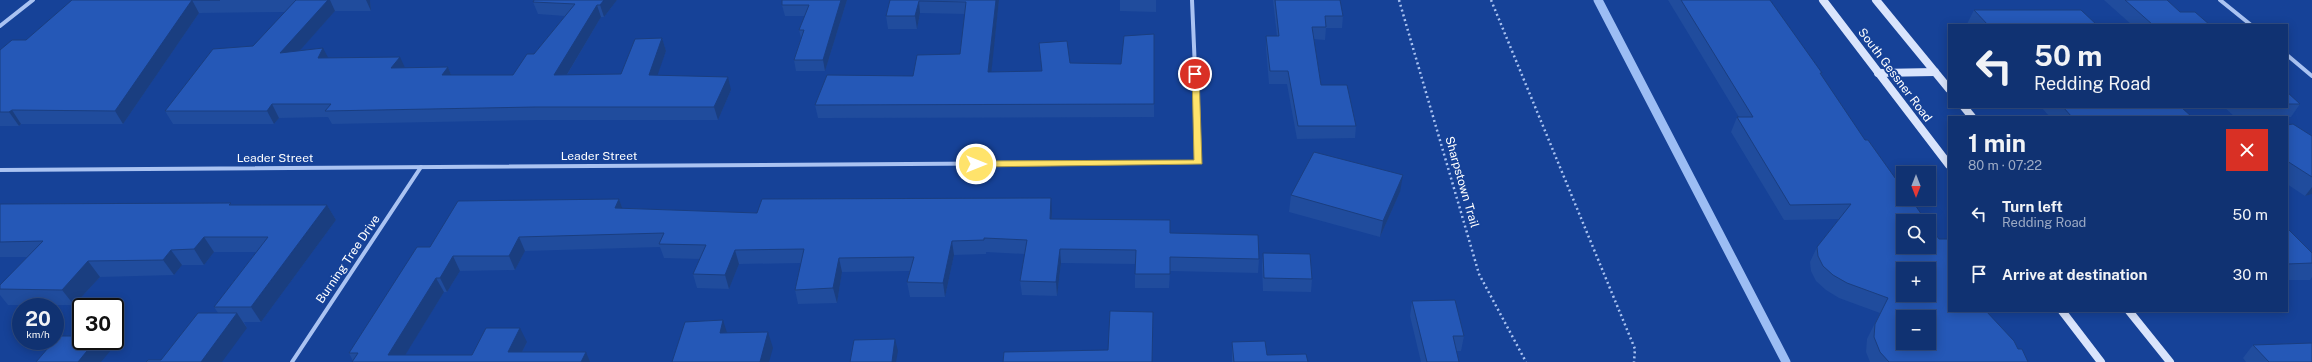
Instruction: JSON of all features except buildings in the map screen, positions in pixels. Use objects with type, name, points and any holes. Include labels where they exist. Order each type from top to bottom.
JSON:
[{"type":"main road","name":"South Gessner Road","points":[[1823,0],[1948,164]]},
{"type":"main road","points":[[1876,0],[1948,88]]},
{"type":"main road","points":[[1878,73],[1935,72]]},
{"type":"main road","points":[[1965,108],[1971,116]]},
{"type":"main road","points":[[2063,312],[2101,362]]},
{"type":"main road","points":[[2130,312],[2170,362]]},
{"type":"street","points":[[0,26],[33,0]]},
{"type":"street","name":"Leader Street","points":[[0,170],[1199,162],[1192,0]]},
{"type":"street","points":[[2220,0],[2250,24]]},
{"type":"street","points":[[2288,56],[2312,76]]},
{"type":"street","name":"Burning Tree Drive","points":[[292,362],[421,167]]},
{"type":"path","name":"Sharpstown Trail","points":[[1399,0],[1479,274],[1526,362]]},
{"type":"path","points":[[1491,0],[1635,349],[1634,362]]},
{"type":"waterway","points":[[1598,0],[1786,362]]},
{"type":"route","points":[[976,164],[1199,162],[1195,74]]}]
